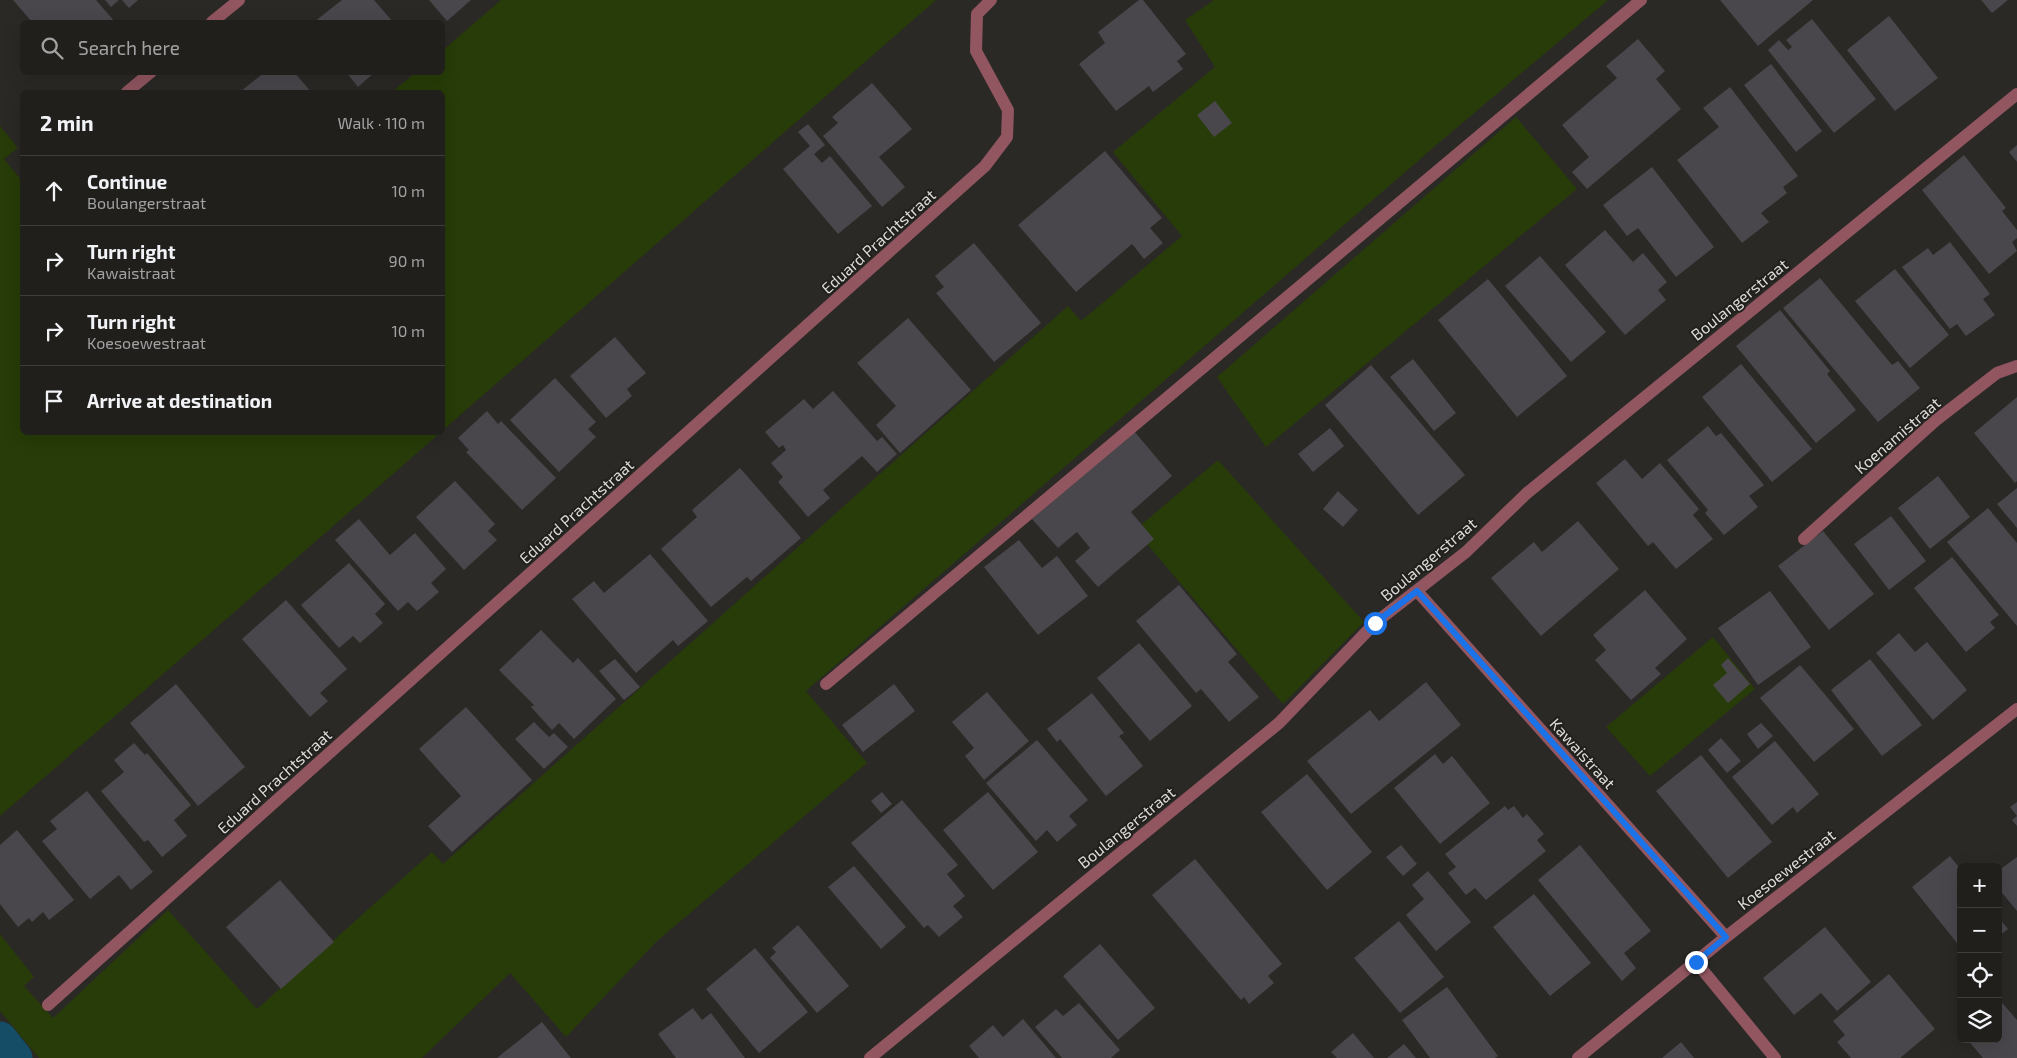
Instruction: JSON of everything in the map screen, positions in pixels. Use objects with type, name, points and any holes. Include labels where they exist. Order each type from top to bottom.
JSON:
[{"type":"street","points":[[214,20],[239,0]]},
{"type":"street","name":"Eduard Prachtstraat","points":[[48,1005],[985,166],[1007,137],[1008,110],[976,52],[977,14],[991,0]]},
{"type":"street","points":[[826,684],[1641,0]]},
{"type":"street","points":[[129,90],[147,75]]},
{"type":"street","name":"Boulangerstraat","points":[[870,1058],[1279,723],[1375,623],[1466,552],[1527,493],[2017,94]]},
{"type":"street","name":"Koenamistraat","points":[[1804,539],[1936,421],[1997,373],[2017,366]]},
{"type":"street","name":"Kawaistraat","points":[[1417,591],[1726,937]]},
{"type":"street","name":"Koesoewestraat","points":[[1578,1058],[1726,937],[2017,709]]},
{"type":"street","points":[[1696,962],[1775,1058]]},
{"type":"green space","points":[[501,0],[936,0],[445,428],[445,90],[394,90],[413,75],[445,75],[445,48]]},
{"type":"green space","points":[[1214,0],[1608,0],[1441,141],[806,691],[867,763],[657,941],[566,1037],[510,973],[422,1058],[39,1058],[0,1011],[0,934],[34,977],[24,986],[53,1018],[168,910],[257,1009],[432,852],[443,864],[1068,306],[1081,321],[1182,236],[1113,152],[1215,67],[1185,20]]},
{"type":"green space","points":[[1516,117],[1577,189],[1266,447],[1217,377]]},
{"type":"green space","points":[[0,126],[18,148],[4,159],[20,179],[20,435],[438,435],[0,816]]},
{"type":"green space","points":[[1218,460],[1364,622],[1283,704],[1135,530]]},
{"type":"green space","points":[[1713,637],[1755,689],[1650,776],[1606,727]]},
{"type":"building","points":[[13,0],[96,0],[113,20],[30,20]]},
{"type":"building","points":[[105,0],[119,0],[111,7]]},
{"type":"building","points":[[122,0],[138,0],[129,8]]},
{"type":"building","points":[[342,0],[374,0],[391,20],[317,20]]},
{"type":"building","points":[[429,0],[471,0],[447,21]]},
{"type":"building","points":[[1139,0],[1143,0],[1186,54],[1177,61],[1183,69],[1153,92],[1149,86],[1116,111],[1079,64],[1105,43],[1098,32]]},
{"type":"building","points":[[1720,0],[1813,0],[1758,46]]},
{"type":"building","points":[[1981,0],[2008,0],[1992,13]]},
{"type":"building","points":[[1889,16],[1938,78],[1895,111],[1847,50]]},
{"type":"building","points":[[1812,19],[1876,99],[1834,133],[1768,50],[1779,40],[1788,50],[1792,47],[1786,40]]},
{"type":"building","points":[[1638,39],[1665,71],[1656,79],[1681,109],[1587,189],[1572,172],[1589,157],[1562,125],[1617,78],[1606,66]]},
{"type":"building","points":[[1771,64],[1822,131],[1796,152],[1744,85]]},
{"type":"building","points":[[261,75],[297,75],[309,90],[242,90]]},
{"type":"building","points":[[348,75],[372,75],[358,87]]},
{"type":"building","points":[[872,83],[912,129],[879,157],[905,187],[882,207],[823,136],[838,123],[832,117]]},
{"type":"building","points":[[1730,87],[1798,176],[1783,187],[1787,193],[1761,213],[1769,222],[1742,243],[1677,160],[1719,127],[1703,108]]},
{"type":"building","points":[[1215,101],[1232,123],[1214,137],[1197,115]]},
{"type":"building","points":[[808,124],[825,145],[814,154],[822,163],[830,156],[872,206],[838,234],[783,169],[810,146],[798,132]]},
{"type":"building","points":[[2017,145],[2017,162],[2009,152]]},
{"type":"building","points":[[1105,151],[1162,218],[1150,228],[1163,243],[1144,259],[1132,244],[1076,292],[1018,225]]},
{"type":"building","points":[[1964,155],[2006,208],[2002,211],[2017,230],[2017,238],[2012,242],[2017,251],[1989,274],[1922,190]]},
{"type":"building","points":[[1652,167],[1714,247],[1676,277],[1638,228],[1627,236],[1603,205]]},
{"type":"building","points":[[1605,230],[1633,262],[1643,253],[1667,282],[1658,290],[1666,300],[1625,335],[1565,265]]},
{"type":"building","points":[[1950,242],[1990,294],[1983,299],[1995,315],[1966,336],[1957,324],[1950,329],[1902,267],[1928,248],[1933,255]]},
{"type":"building","points":[[974,243],[1041,323],[994,362],[936,293],[944,287],[935,276]]},
{"type":"building","points":[[1540,256],[1606,332],[1571,362],[1505,286]]},
{"type":"building","points":[[1895,269],[1949,335],[1910,368],[1855,301]]},
{"type":"building","points":[[1820,278],[1892,365],[1898,361],[1920,388],[1878,422],[1783,308]]},
{"type":"building","points":[[1488,279],[1567,376],[1517,417],[1438,320]]},
{"type":"building","points":[[1780,310],[1830,371],[1827,374],[1856,410],[1816,443],[1736,346]]},
{"type":"building","points":[[908,318],[971,390],[900,453],[876,425],[896,406],[857,363]]},
{"type":"building","points":[[615,337],[646,373],[627,389],[632,396],[606,418],[570,376]]},
{"type":"building","points":[[1413,359],[1456,413],[1434,431],[1390,377]]},
{"type":"building","points":[[1741,364],[1812,449],[1772,482],[1702,397]]},
{"type":"building","points":[[1371,365],[1465,475],[1418,515],[1325,405]]},
{"type":"building","points":[[555,378],[596,422],[588,429],[596,437],[559,472],[510,420]]},
{"type":"building","points":[[833,391],[877,441],[882,437],[897,454],[877,472],[862,456],[823,490],[830,498],[808,517],[778,482],[783,477],[771,463],[786,450],[783,445],[779,448],[765,432],[804,399],[813,409]]},
{"type":"building","points":[[2017,397],[2017,481],[2015,483],[1974,433]]},
{"type":"building","points":[[487,411],[498,424],[501,421],[556,478],[522,510],[466,452],[469,450],[458,438]]},
{"type":"building","points":[[1708,426],[1716,436],[1721,433],[1764,485],[1749,496],[1758,507],[1724,535],[1705,513],[1708,510],[1667,460]]},
{"type":"building","points":[[1330,428],[1344,446],[1313,472],[1298,454]]},
{"type":"building","points":[[1134,431],[1172,476],[1131,512],[1154,539],[1098,587],[1075,561],[1090,548],[1077,532],[1058,548],[1032,519]]},
{"type":"building","points":[[1625,459],[1642,479],[1660,463],[1699,509],[1693,515],[1713,539],[1676,569],[1653,542],[1648,546],[1596,483]]},
{"type":"building","points":[[740,468],[801,538],[751,581],[747,577],[711,607],[661,549],[697,517],[692,510]]},
{"type":"building","points":[[1938,476],[1970,517],[1930,549],[1898,508]]},
{"type":"building","points":[[455,481],[495,524],[488,531],[497,540],[464,570],[416,517]]},
{"type":"building","points":[[2017,488],[2017,528],[1997,504]]},
{"type":"building","points":[[1338,491],[1358,510],[1343,527],[1323,509]]},
{"type":"building","points":[[1988,508],[2017,543],[2017,626],[1947,542]]},
{"type":"building","points":[[1891,516],[1926,561],[1889,590],[1854,544]]},
{"type":"building","points":[[359,519],[390,555],[415,533],[446,569],[431,583],[439,592],[417,611],[408,602],[398,611],[335,540]]},
{"type":"building","points":[[1578,521],[1619,569],[1541,636],[1491,578],[1534,542],[1542,552]]},
{"type":"building","points":[[1823,531],[1874,594],[1829,630],[1778,566]]},
{"type":"building","points":[[1019,540],[1042,568],[1057,556],[1088,596],[1038,635],[984,567]]},
{"type":"building","points":[[650,554],[708,621],[678,646],[673,640],[636,673],[572,599],[594,581],[604,593]]},
{"type":"building","points":[[1952,557],[1999,615],[1990,622],[1995,628],[1966,652],[1914,588]]},
{"type":"building","points":[[349,563],[385,604],[375,614],[383,623],[360,643],[353,636],[339,648],[301,605]]},
{"type":"building","points":[[1179,585],[1237,654],[1228,662],[1259,697],[1229,722],[1201,689],[1196,693],[1136,621]]},
{"type":"building","points":[[1645,590],[1687,639],[1655,668],[1661,674],[1631,700],[1595,660],[1606,650],[1593,635]]},
{"type":"building","points":[[1770,591],[1811,647],[1758,685],[1718,628]]},
{"type":"building","points":[[286,600],[347,669],[320,693],[328,701],[310,717],[242,639]]},
{"type":"building","points":[[541,630],[573,663],[578,658],[616,699],[574,739],[559,723],[552,730],[531,707],[534,705],[499,670]]},
{"type":"building","points":[[1899,633],[1915,652],[1927,642],[1967,690],[1933,720],[1876,653]]},
{"type":"building","points":[[1139,643],[1192,706],[1150,741],[1097,678]]},
{"type":"building","points":[[1728,658],[1750,684],[1728,703],[1713,685],[1727,673],[1721,665]]},
{"type":"building","points":[[615,659],[640,687],[624,700],[599,671]]},
{"type":"building","points":[[1870,659],[1922,725],[1882,756],[1831,690]]},
{"type":"building","points":[[1800,665],[1854,729],[1814,762],[1760,698]]},
{"type":"building","points":[[1426,682],[1461,725],[1351,814],[1307,761],[1370,710],[1379,721]]},
{"type":"building","points":[[176,684],[245,767],[198,806],[130,723]]},
{"type":"building","points":[[894,684],[915,711],[863,752],[842,725]]},
{"type":"building","points":[[987,692],[1029,741],[984,780],[965,756],[974,748],[952,722]]},
{"type":"building","points":[[1092,693],[1124,733],[1119,736],[1143,766],[1106,796],[1060,739],[1057,742],[1047,729]]},
{"type":"building","points":[[466,707],[532,780],[452,852],[428,826],[461,796],[419,749]]},
{"type":"building","points":[[534,722],[549,737],[554,733],[568,747],[544,769],[515,739]]},
{"type":"building","points":[[1761,723],[1773,736],[1758,749],[1747,734]]},
{"type":"building","points":[[1721,738],[1741,761],[1727,773],[1708,750]]},
{"type":"building","points":[[1037,740],[1088,800],[1069,816],[1077,825],[1057,842],[1047,830],[1036,841],[986,783]]},
{"type":"building","points":[[1775,741],[1819,794],[1797,813],[1793,807],[1772,825],[1732,777]]},
{"type":"building","points":[[134,743],[145,755],[147,753],[191,805],[174,820],[187,836],[162,857],[148,840],[144,842],[101,791],[124,772],[114,760]]},
{"type":"building","points":[[1435,754],[1443,764],[1452,756],[1490,803],[1440,844],[1394,788]]},
{"type":"building","points":[[1701,755],[1772,842],[1728,878],[1656,791]]},
{"type":"building","points":[[1307,774],[1372,852],[1327,890],[1261,812]]},
{"type":"building","points":[[87,791],[153,872],[131,890],[119,875],[90,899],[42,841],[57,829],[50,821]]},
{"type":"building","points":[[882,792],[892,804],[881,813],[871,801]]},
{"type":"building","points":[[988,792],[1038,852],[993,890],[943,830]]},
{"type":"building","points":[[902,800],[958,865],[947,874],[965,896],[953,906],[963,917],[939,937],[928,925],[924,928],[851,843]]},
{"type":"building","points":[[2017,802],[2017,816],[2010,807]]},
{"type":"building","points":[[1505,806],[1508,810],[1514,806],[1523,818],[1527,814],[1544,834],[1537,840],[1546,851],[1486,900],[1475,888],[1466,895],[1448,873],[1456,867],[1445,854]]},
{"type":"building","points":[[2017,816],[2017,826],[2012,820]]},
{"type":"building","points":[[17,830],[74,900],[49,920],[43,912],[32,922],[29,918],[18,927],[0,904],[0,845]]},
{"type":"building","points":[[1401,845],[1417,864],[1403,876],[1386,857]]},
{"type":"building","points":[[1580,845],[1651,931],[1624,953],[1636,968],[1622,981],[1538,880]]},
{"type":"building","points":[[1950,856],[1957,865],[1957,943],[1912,887]]},
{"type":"building","points":[[2017,857],[2017,911],[2002,893],[2002,868]]},
{"type":"building","points":[[1195,859],[1282,964],[1268,976],[1274,983],[1249,1004],[1244,997],[1241,1000],[1152,895]]},
{"type":"building","points":[[854,866],[906,927],[881,949],[828,887]]},
{"type":"building","points":[[1428,871],[1471,922],[1436,951],[1406,915],[1424,899],[1412,885]]},
{"type":"building","points":[[280,880],[334,942],[281,989],[226,927]]},
{"type":"building","points":[[1534,894],[1591,963],[1550,996],[1493,927]]},
{"type":"building","points":[[1399,921],[1444,977],[1400,1013],[1354,958]]},
{"type":"building","points":[[2002,922],[2008,929],[2002,934]]},
{"type":"building","points":[[798,925],[849,986],[817,1013],[770,958],[776,952],[772,948]]},
{"type":"building","points":[[1825,927],[1871,982],[1837,1011],[1821,993],[1794,1015],[1763,978]]},
{"type":"building","points":[[1100,944],[1155,1008],[1118,1040],[1063,976]]},
{"type":"building","points":[[755,948],[808,1012],[759,1053],[706,989]]},
{"type":"building","points":[[1889,974],[1935,1029],[1900,1058],[1851,1058],[1837,1042],[1845,1035],[1833,1021]]},
{"type":"building","points":[[1447,987],[1498,1056],[1495,1058],[1430,1058],[1402,1020]]},
{"type":"building","points":[[1079,1003],[1120,1050],[1111,1058],[1062,1058],[1035,1027],[1056,1009],[1063,1016]]},
{"type":"building","points":[[2002,1003],[2017,1020],[2017,1058],[1983,1058],[1970,1043],[2002,1043]]},
{"type":"building","points":[[693,1008],[702,1020],[711,1013],[745,1058],[676,1058],[658,1034]]},
{"type":"building","points":[[1023,1019],[1056,1058],[979,1058],[969,1046],[993,1025],[1003,1037]]},
{"type":"building","points":[[542,1022],[571,1058],[497,1058]]},
{"type":"building","points":[[1353,1033],[1374,1058],[1337,1058],[1331,1052]]},
{"type":"building","points":[[1681,1042],[1694,1058],[1662,1058]]},
{"type":"building","points":[[1404,1044],[1416,1058],[1387,1058]]},
{"type":"waterway","points":[[0,1039],[15,1058]]},
{"type":"route","points":[[1375,623],[1417,591],[1726,937],[1696,962]]}]
